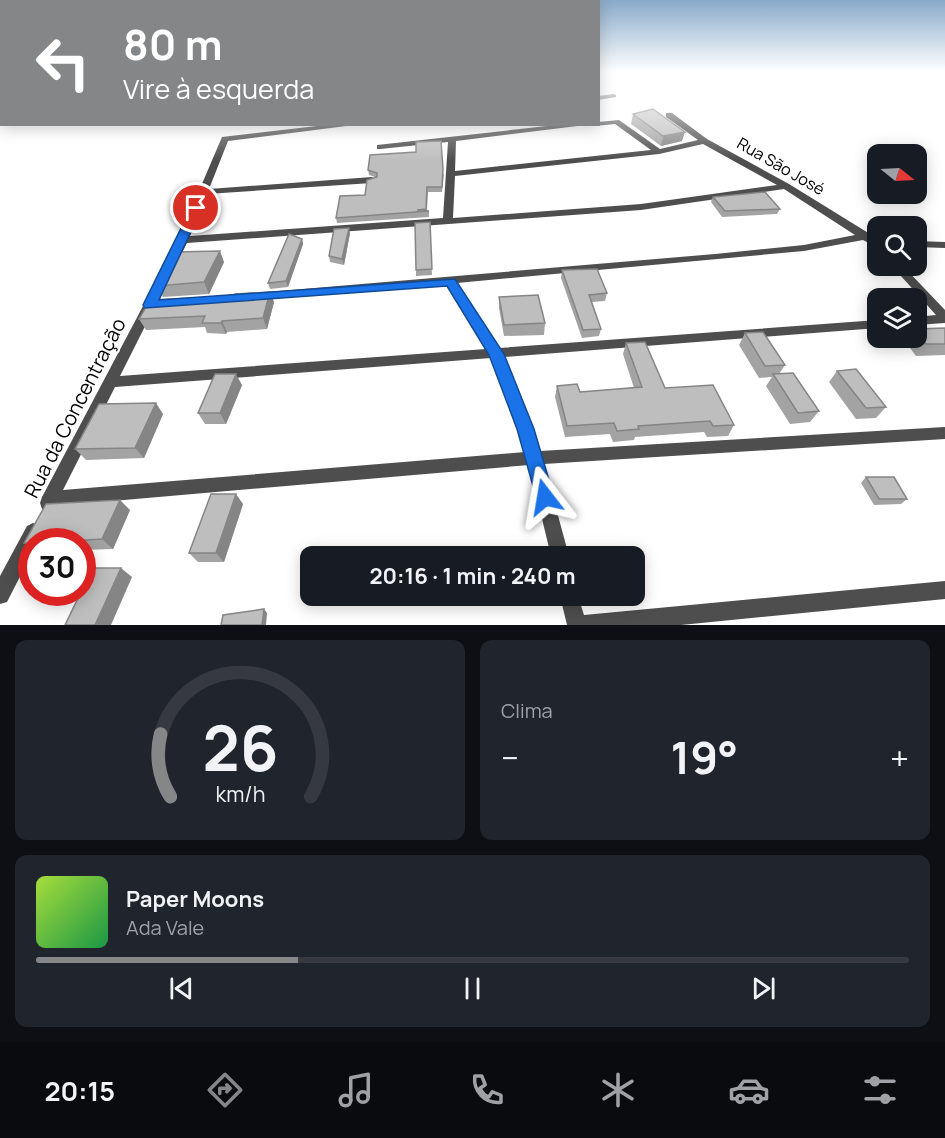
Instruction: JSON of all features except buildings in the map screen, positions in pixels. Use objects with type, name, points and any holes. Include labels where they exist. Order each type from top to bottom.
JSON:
[{"type":"street","name":"Rua São José","points":[[669,115],[704,141],[786,186],[867,237]]},
{"type":"street","points":[[600,124],[616,122],[659,152]]},
{"type":"street","name":"Rua da Concentração","points":[[0,594],[110,382],[155,305],[225,139],[341,126]]},
{"type":"street","points":[[380,147],[575,126]]},
{"type":"street","points":[[448,220],[452,140]]},
{"type":"street","points":[[450,174],[659,152],[704,141]]},
{"type":"street","points":[[203,192],[372,180]]},
{"type":"street","points":[[183,240],[641,207],[786,186]]},
{"type":"street","points":[[242,298],[451,282],[867,242]]},
{"type":"street","points":[[927,244],[945,245]]},
{"type":"street","points":[[906,276],[945,318]]},
{"type":"street","points":[[451,282],[496,354],[535,458],[557,546]]},
{"type":"street","points":[[927,320],[945,318]]},
{"type":"street","points":[[110,382],[867,325]]},
{"type":"street","points":[[50,499],[535,458],[945,433]]},
{"type":"street","points":[[582,625],[945,590]]},
{"type":"street","points":[[572,606],[577,625]]},
{"type":"route","points":[[196,208],[183,240],[149,305],[451,282],[496,354],[535,458],[545,497]]}]
